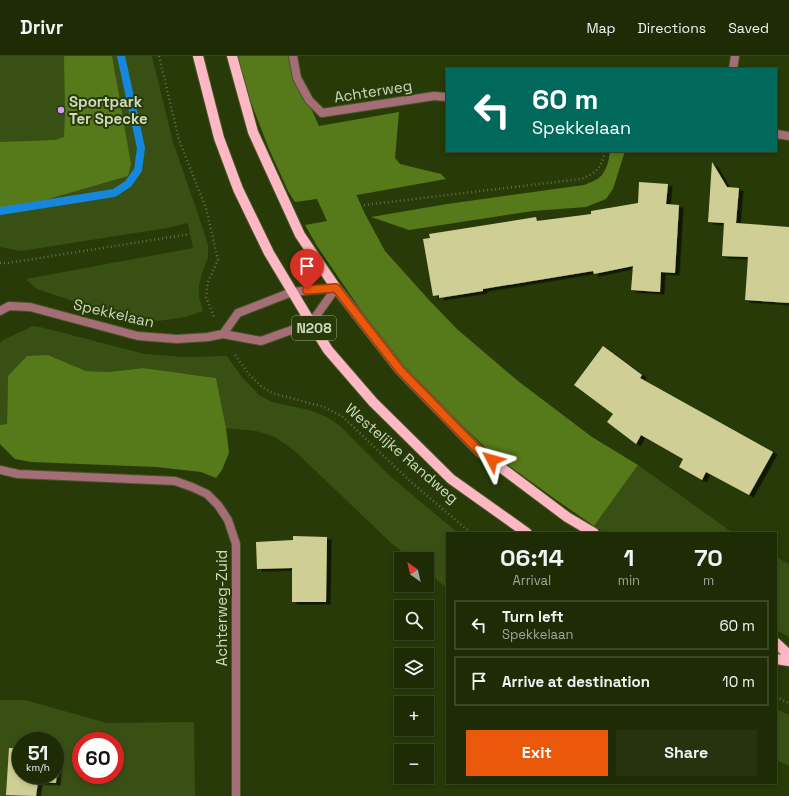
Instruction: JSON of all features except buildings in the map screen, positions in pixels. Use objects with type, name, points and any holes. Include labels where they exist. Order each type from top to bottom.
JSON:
[{"type":"main road","name":"Westelijke Randweg","points":[[198,56],[219,138],[238,189],[269,253],[328,350],[373,402],[445,473],[526,532]]},
{"type":"main road","name":"N208","points":[[232,56],[253,132],[300,235],[336,288],[400,370],[479,451],[567,517],[592,532]]},
{"type":"main road","points":[[777,644],[789,655]]},
{"type":"main road","points":[[777,659],[789,661]]},
{"type":"street","name":"Achterweg","points":[[293,56],[297,78],[309,100],[322,113],[434,96],[446,97]]},
{"type":"street","points":[[733,68],[735,56]]},
{"type":"street","points":[[777,134],[789,136]]},
{"type":"street","points":[[223,334],[238,313],[292,292],[336,288]]},
{"type":"street","points":[[311,323],[336,288]]},
{"type":"street","name":"Spekkelaan","points":[[0,311],[9,306],[30,307],[138,336],[177,339],[208,337],[223,334],[262,341],[311,323]]},
{"type":"street","name":"Achterweg-Zuid","points":[[0,470],[18,474],[175,481],[207,494],[218,505],[228,520],[236,544],[236,796]]},
{"type":"path","name":"Westelijke Randweg","points":[[159,56],[179,140],[206,208],[218,260],[208,282],[206,297],[211,313],[235,356],[248,373],[261,386],[272,393],[324,407],[343,417],[411,482],[470,532]]},
{"type":"path","points":[[364,205],[581,178],[591,175],[598,168],[604,160],[605,152]]},
{"type":"path","points":[[0,263],[8,263],[190,234]]},
{"type":"path","points":[[777,697],[789,703]]},
{"type":"green space","points":[[0,56],[152,56],[173,142],[208,245],[208,258],[199,286],[199,297],[203,311],[186,317],[158,321],[134,317],[102,315],[76,302],[37,289],[26,279],[193,248],[188,223],[167,228],[21,251],[0,247],[0,213],[6,212],[0,188]]},
{"type":"green space","name":"Sportpark Ter Specke","points":[[64,56],[112,56],[131,164],[128,176],[0,213],[0,142],[55,140],[64,137]]},
{"type":"green space","points":[[237,56],[295,56],[297,77],[319,126],[399,112],[395,158],[400,164],[441,174],[446,179],[356,194],[365,214],[385,251],[457,329],[518,381],[592,437],[638,465],[594,526],[490,452],[404,368],[360,309],[317,246],[305,225],[327,221],[317,199],[295,202],[288,191],[269,149],[246,90]]},
{"type":"green space","points":[[610,152],[625,152],[613,189],[606,199],[586,207],[533,211],[409,230],[371,217],[447,204],[584,185],[602,175]]},
{"type":"green space","points":[[33,326],[145,354],[185,357],[227,356],[241,376],[259,395],[272,402],[309,410],[327,417],[340,426],[390,476],[458,532],[446,532],[446,587],[434,578],[434,552],[402,552],[296,452],[275,437],[256,431],[226,428],[216,378],[143,368],[108,372],[86,371],[48,355],[8,376],[7,425],[0,425],[0,343],[3,340]]},
{"type":"green space","points":[[48,355],[86,371],[108,372],[143,368],[216,378],[226,428],[229,453],[222,470],[216,478],[201,472],[156,467],[31,462],[15,459],[0,444],[0,425],[7,424],[8,376],[27,356]]},
{"type":"green space","points":[[638,465],[732,532],[603,532],[594,526]]},
{"type":"green space","points":[[777,558],[789,564],[789,637],[777,631]]},
{"type":"green space","points":[[0,700],[25,700],[107,723],[194,722],[195,796],[0,796]]},
{"type":"green space","points":[[777,709],[789,715],[789,766],[777,760]]},
{"type":"waterway","points":[[0,211],[114,193],[128,184],[138,170],[141,148],[121,56]]},
{"type":"place","name":"Sportpark Ter Specke","points":[[61,110]]},
{"type":"route","points":[[307,290],[336,288],[400,370],[479,451],[492,460]]}]
